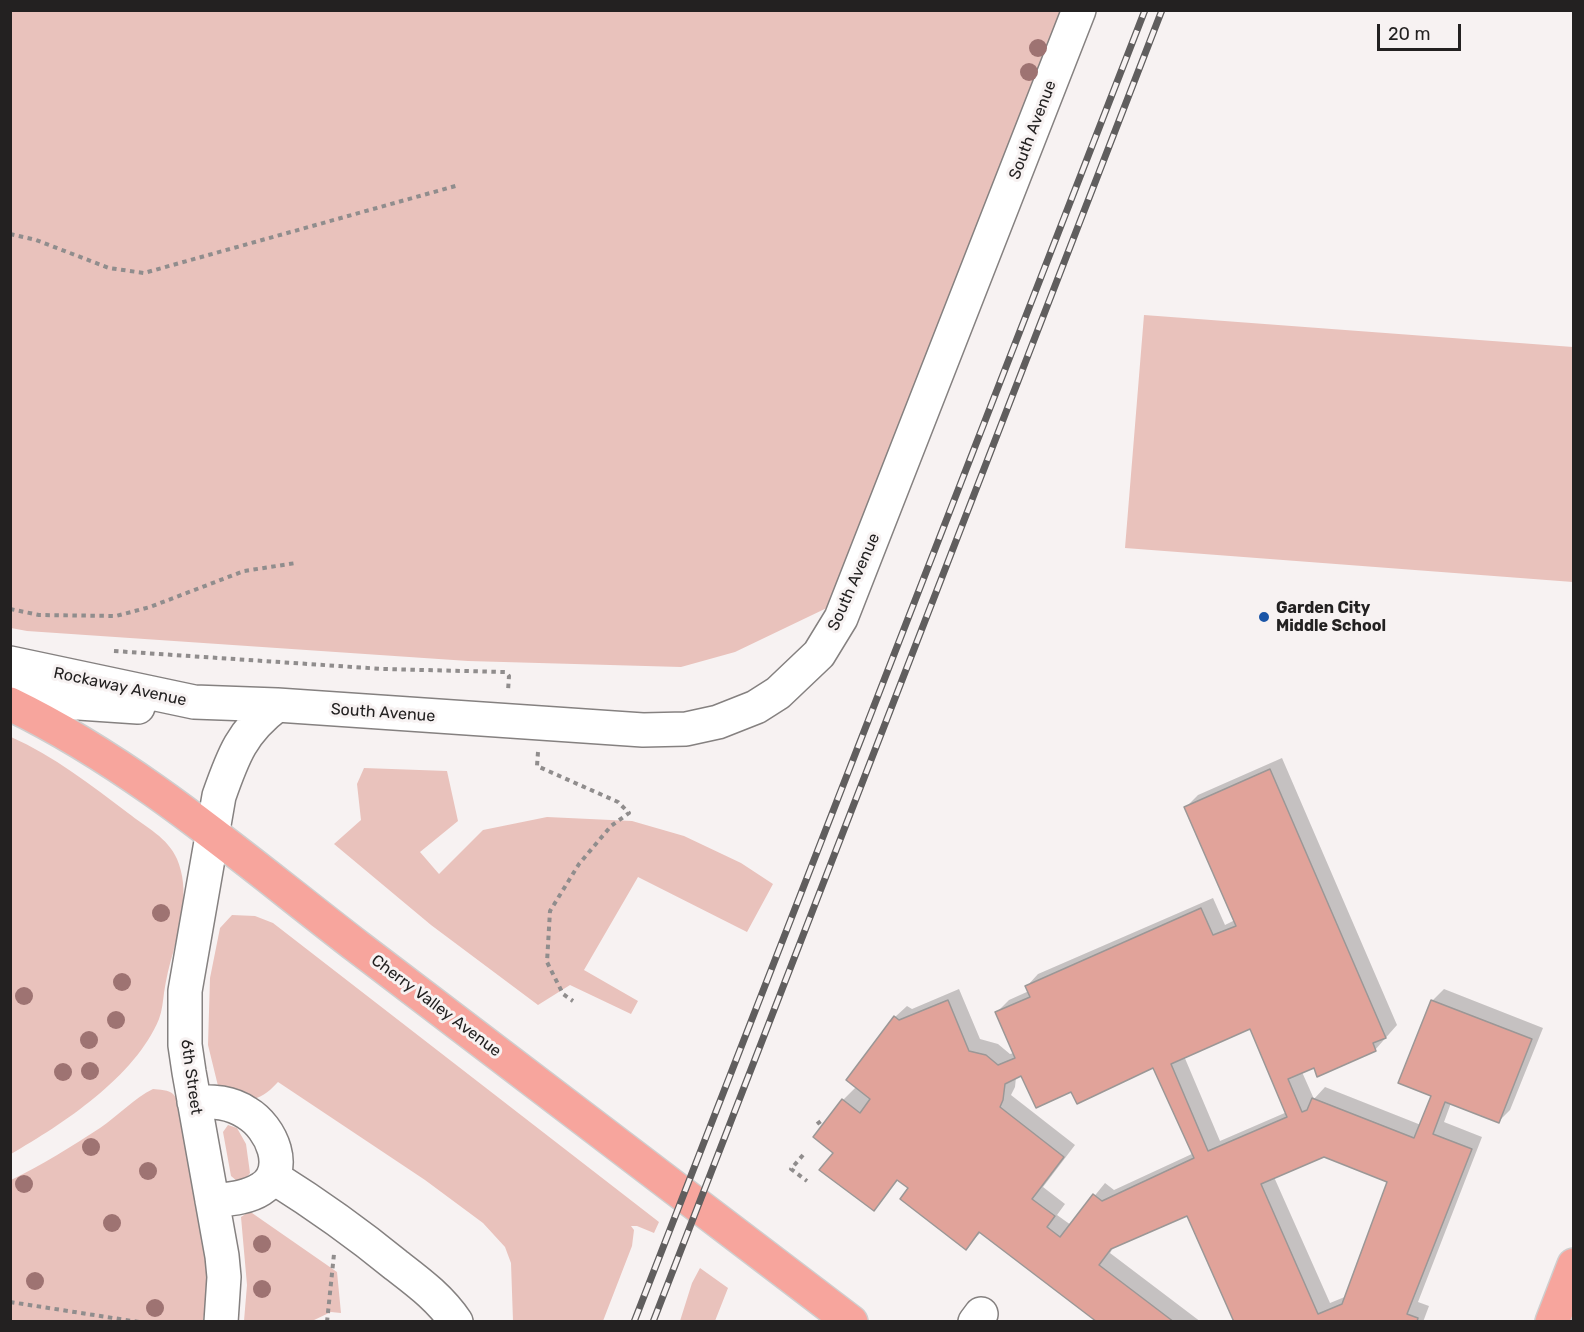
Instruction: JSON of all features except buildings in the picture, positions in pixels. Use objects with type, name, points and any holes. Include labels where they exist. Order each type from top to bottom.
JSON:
[{"type":"main road","name":"Cherry Valley Avenue","points":[[10,704],[47,722],[93,749],[212,833],[851,1322]]},
{"type":"main road","points":[[1552,1322],[1574,1264]]},
{"type":"street","name":"South Avenue","points":[[194,702],[277,705],[643,730],[686,729],[718,722],[756,706],[778,693],[819,654],[841,618],[1079,10]]},
{"type":"street","name":"Rockaway Avenue","points":[[10,663],[194,702]]},
{"type":"street","name":"Rockaway Avenue","points":[[10,694],[64,702],[128,707],[194,702]]},
{"type":"street","points":[[212,833],[219,796],[228,768],[241,741],[259,719],[277,705]]},
{"type":"street","name":"6th Street","points":[[212,833],[185,991],[185,1045],[224,1277],[221,1322]]},
{"type":"street","points":[[194,1102],[221,1102],[248,1113],[262,1125],[276,1151],[273,1177],[264,1188],[249,1196],[212,1201]]},
{"type":"street","points":[[273,1177],[341,1222],[437,1298],[456,1322]]},
{"type":"path","points":[[10,234],[36,240],[110,268],[144,273],[459,185]]},
{"type":"path","points":[[10,609],[39,615],[116,616],[150,608],[244,571],[296,563]]},
{"type":"path","points":[[114,651],[383,669],[505,672],[509,676]]},
{"type":"path","points":[[537,766],[618,802],[629,813],[611,826],[579,864],[550,911],[548,962],[563,994],[573,1002]]},
{"type":"path","points":[[803,1155],[791,1169],[807,1181]]},
{"type":"path","points":[[327,1322],[331,1268],[341,1222]]},
{"type":"path","points":[[10,1302],[139,1322]]},
{"type":"shaded area","points":[[11,11],[1070,11],[833,605],[735,652],[681,667],[468,661],[27,631],[11,628]]},
{"type":"shaded area","points":[[1144,315],[1573,347],[1573,582],[1125,548]]},
{"type":"shaded area","points":[[11,737],[72,772],[162,839],[177,859],[184,894],[161,1013],[148,1040],[133,1060],[96,1097],[11,1154]]},
{"type":"shaded area","points":[[364,768],[447,771],[458,821],[420,852],[439,874],[483,830],[547,817],[632,821],[684,836],[741,863],[773,884],[747,932],[638,877],[584,970],[638,1001],[631,1014],[570,985],[538,1005],[431,925],[334,844],[361,820],[357,784]]},
{"type":"shaded area","points":[[232,915],[255,916],[273,923],[659,1222],[654,1233],[631,1226],[634,1230],[632,1246],[603,1321],[513,1321],[511,1263],[505,1247],[483,1223],[425,1180],[278,1082],[263,1095],[250,1099],[219,1090],[208,1045],[210,978],[220,928]]},
{"type":"shaded area","points":[[153,1089],[172,1093],[180,1110],[203,1230],[207,1276],[203,1321],[11,1322],[11,1180],[89,1135]]},
{"type":"shaded area","points":[[228,1125],[237,1128],[246,1144],[250,1173],[244,1181],[237,1181],[231,1176],[223,1132]]},
{"type":"shaded area","points":[[252,1213],[337,1272],[341,1313],[331,1312],[312,1321],[244,1321],[247,1285],[241,1217]]},
{"type":"shaded area","points":[[700,1268],[728,1288],[715,1321],[680,1321],[692,1283]]},
{"type":"railway","points":[[634,1322],[1145,10]]},
{"type":"railway","points":[[653,1322],[1162,10]]},
{"type":"place","name":"Garden City Middle School","points":[[1264,617]]}]
